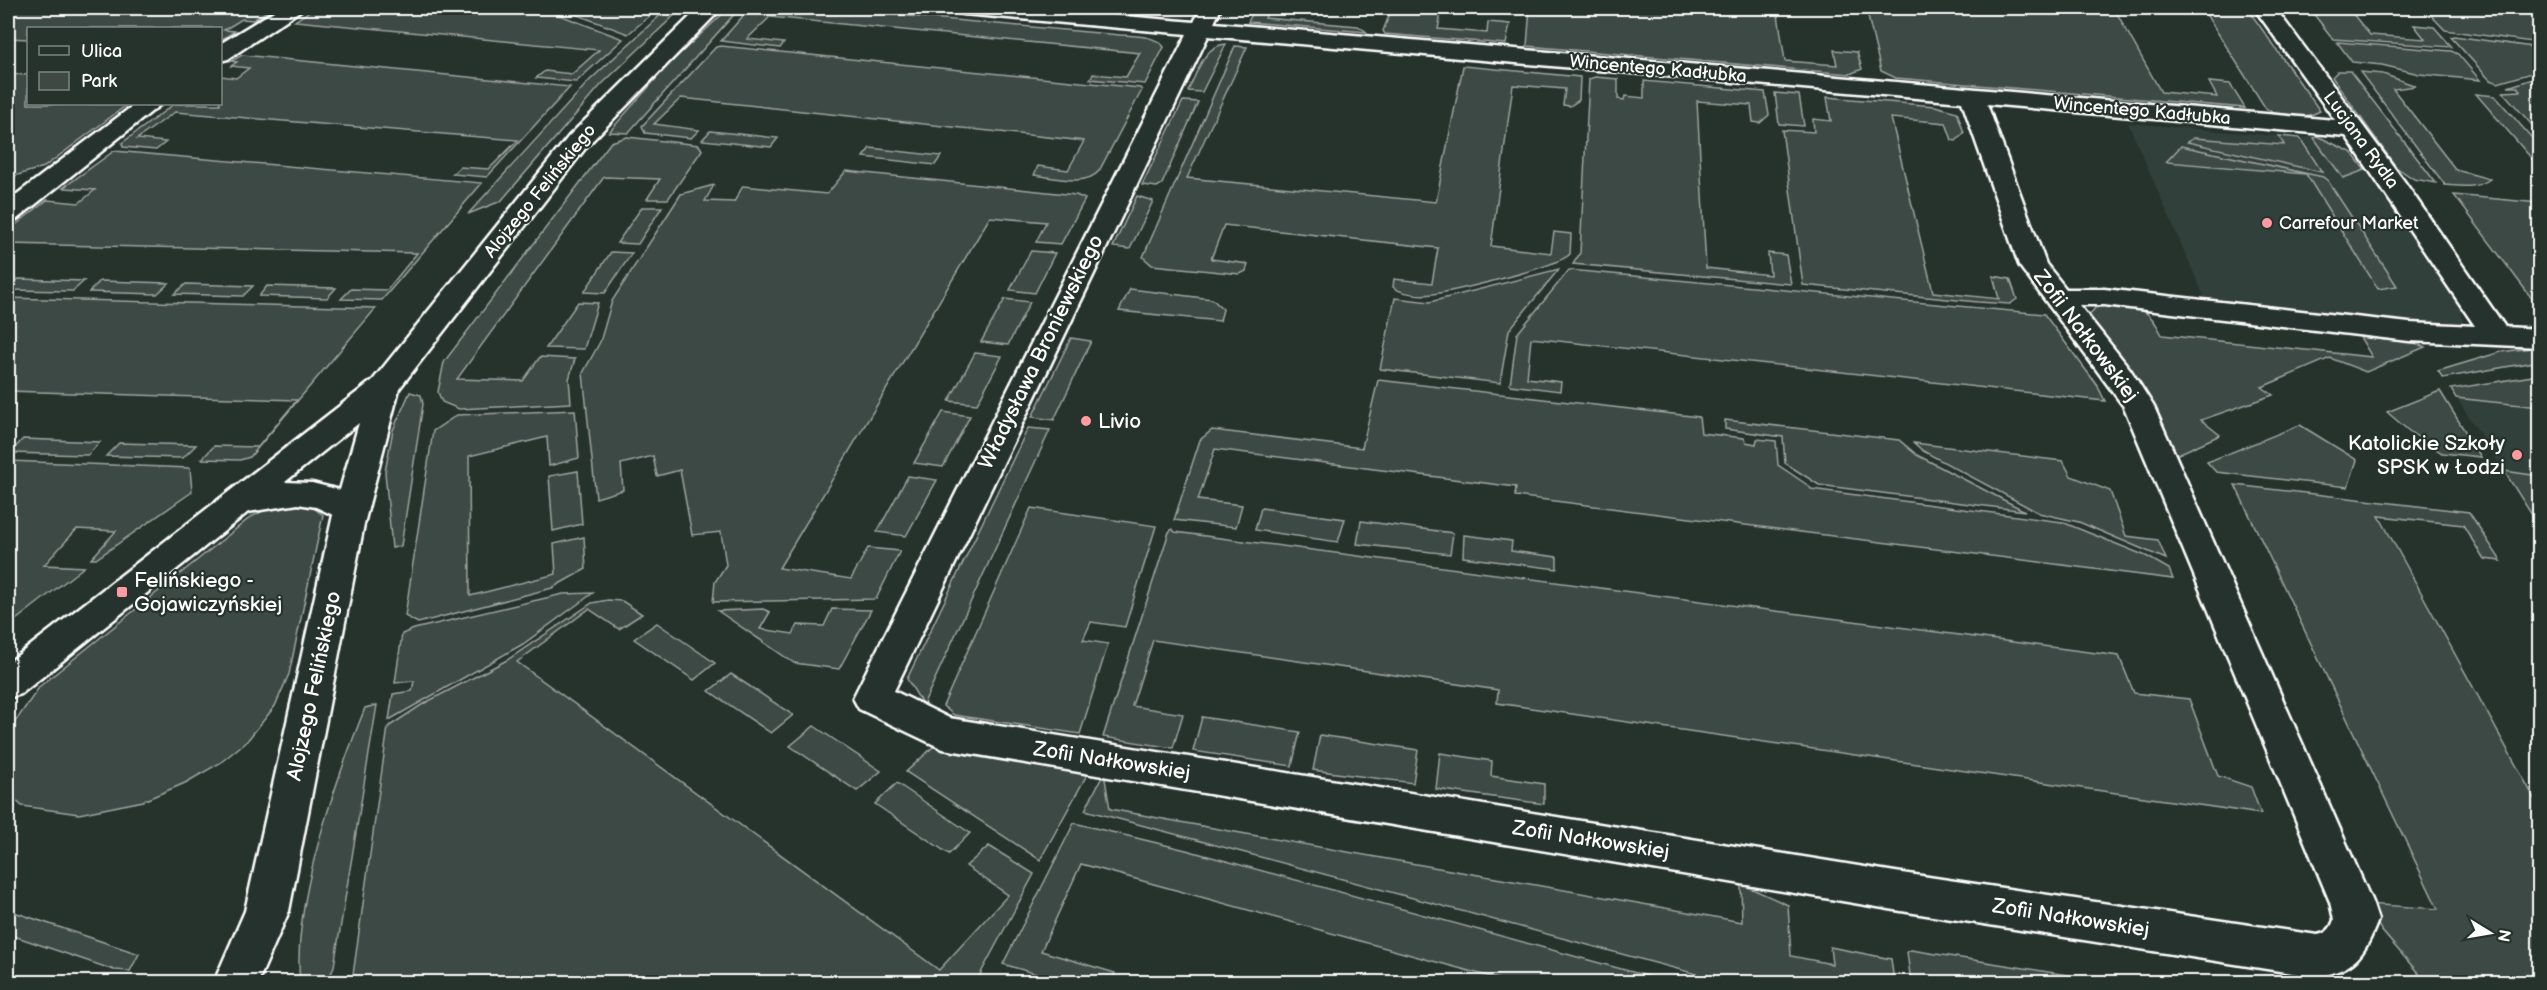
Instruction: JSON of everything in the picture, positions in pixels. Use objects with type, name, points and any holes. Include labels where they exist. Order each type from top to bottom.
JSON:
[{"type":"street","points":[[222,53],[293,8]]},
{"type":"street","name":"Alojzego Felińskiego","points":[[8,683],[384,387],[578,141],[711,8]]},
{"type":"street","name":"Wincentego Kadłubka","points":[[963,8],[1206,18],[1972,96],[2354,129]]},
{"type":"street","name":"Lucjana Rydla","points":[[2265,8],[2354,129],[2495,334]]},
{"type":"street","name":"Władysława Broniewskiego","points":[[872,698],[1206,18]]},
{"type":"street","name":"Zofii Nałkowskiej","points":[[872,698],[943,733],[1895,891],[2317,956],[2335,953],[2346,944],[2356,920],[2351,902],[2139,407],[2119,376],[2033,265],[1972,96]]},
{"type":"street","points":[[8,213],[148,105]]},
{"type":"street","name":"Zofii Nałkowskiej","points":[[2063,297],[2104,297],[2409,332],[2495,334],[2540,338]]},
{"type":"street","name":"Alojzego Felińskiego","points":[[236,982],[267,911],[351,511],[384,387]]},
{"type":"street","points":[[235,504],[272,496],[305,493],[325,495],[351,511]]},
{"type":"shaded area","points":[[2128,123],[2300,138],[2317,136],[2343,147],[2365,170],[2461,309],[2463,323],[2441,325],[2206,301]]},
{"type":"shaded area","name":"Katolickie Szkoły SPSK w Łodzi","points":[[2539,375],[2539,526],[2451,389]]},
{"type":"green space","points":[[8,8],[268,8],[269,10],[253,20],[242,19],[224,30],[235,31],[222,39],[222,27],[27,27],[27,39],[8,38]]},
{"type":"green space","points":[[314,8],[541,8],[623,39],[576,82],[536,78],[545,71],[572,74],[599,50],[295,21]]},
{"type":"green space","points":[[559,8],[659,8],[628,34]]},
{"type":"green space","points":[[668,8],[682,8],[601,85],[501,201],[468,214],[590,80]]},
{"type":"green space","points":[[750,8],[820,8],[1138,36],[1155,40],[1164,47],[1145,84],[1090,79],[1093,74],[1126,77],[1140,53],[770,17],[747,39],[784,43],[780,48],[721,41]]},
{"type":"green space","points":[[1255,8],[1269,8],[1265,18],[1358,26],[1367,32],[1248,22]]},
{"type":"green space","points":[[1392,8],[1442,8],[1438,29],[1487,33],[1488,22],[1510,24],[1506,44],[1385,34],[1383,31]]},
{"type":"green space","points":[[1530,8],[1777,8],[1785,61],[1837,65],[1834,50],[1857,52],[1862,69],[1850,74],[1527,46]]},
{"type":"green space","points":[[1866,8],[2114,8],[2161,92],[2217,97],[2209,82],[2230,84],[2245,108],[1896,78],[1881,71]]},
{"type":"green space","points":[[2202,8],[2247,8],[2320,111],[2307,116],[2293,117],[2266,109]]},
{"type":"green space","points":[[2309,8],[2348,8],[2370,35],[2425,39],[2414,25],[2434,27],[2452,47],[2333,39]]},
{"type":"green space","points":[[2424,8],[2539,8],[2539,43],[2445,30]]},
{"type":"green space","points":[[728,9],[738,10],[628,133],[609,132],[670,63]]},
{"type":"green space","points":[[2451,37],[2539,48],[2539,71],[2498,83],[2490,80]]},
{"type":"green space","points":[[2337,42],[2451,51],[2458,54],[2480,80],[2419,74],[2382,65],[2352,62]]},
{"type":"green space","points":[[1226,44],[1202,92],[1188,91],[1202,61],[1212,49]]},
{"type":"green space","points":[[1235,46],[1247,47],[1187,178],[1436,202],[1463,66],[1580,77],[1579,100],[1570,106],[1563,105],[1565,89],[1513,85],[1491,246],[1551,253],[1554,232],[1571,234],[1570,254],[1547,265],[1505,278],[1445,292],[1418,295],[1393,287],[1394,279],[1432,283],[1438,248],[1224,225],[1211,259],[1248,264],[1246,271],[1240,274],[1152,265],[1143,257]]},
{"type":"green space","points":[[716,47],[1142,90],[1099,171],[1086,179],[1078,180],[1034,175],[1038,166],[1068,170],[1084,141],[681,98],[654,124],[699,130],[691,138],[645,133],[642,126]]},
{"type":"green space","points":[[242,55],[570,87],[487,177],[452,174],[460,167],[489,169],[518,140],[175,112],[137,139],[166,142],[156,150],[123,147],[122,143],[173,105],[222,105],[222,76],[236,78],[249,68],[231,66],[237,62],[231,61]]},
{"type":"green space","points":[[2338,71],[2350,71],[2436,183],[2414,179],[2396,167],[2332,77]]},
{"type":"green space","points":[[2360,72],[2383,74],[2416,86],[2393,89],[2456,170],[2490,179],[2474,186],[2445,185]]},
{"type":"green space","points":[[8,74],[27,75],[27,105],[127,105],[44,167],[8,178],[8,142],[14,137],[8,136]]},
{"type":"green space","points":[[1595,77],[1618,79],[1618,99],[1624,100],[1625,96],[1644,98],[1644,81],[1765,92],[1769,115],[1760,123],[1753,122],[1751,105],[1697,101],[1706,268],[1770,275],[1768,253],[1786,255],[1791,284],[1573,264],[1580,253],[1589,79]]},
{"type":"green space","points":[[2540,77],[2539,133],[2503,92],[2521,91],[2518,87],[2508,87]]},
{"type":"green space","points":[[1775,93],[1799,95],[1804,126],[1779,124]]},
{"type":"green space","points":[[2476,94],[2495,96],[2539,146],[2539,167]]},
{"type":"green space","points":[[1827,97],[1935,106],[1957,112],[1964,133],[1956,141],[1952,140],[1946,123],[1891,118],[1933,292],[1999,299],[1993,276],[2010,279],[2017,299],[2010,304],[1978,302],[1803,285],[1782,130],[1814,132],[1813,119],[1831,121]]},
{"type":"green space","points":[[1183,101],[1198,102],[1162,184],[1157,187],[1142,185]]},
{"type":"green space","points":[[710,131],[778,138],[771,147],[702,140]]},
{"type":"green space","points":[[2279,136],[2300,138],[2322,172],[2187,142],[2194,138],[2284,145]]},
{"type":"green space","points":[[2317,136],[2351,152],[2365,170],[2343,178],[2314,138]]},
{"type":"green space","points":[[627,137],[699,145],[702,150],[668,199],[647,199],[660,179],[604,177],[457,379],[523,381],[540,357],[575,359],[569,379],[571,403],[459,409],[442,402],[438,392],[444,362],[611,142]]},
{"type":"green space","points":[[2181,146],[2323,177],[2328,181],[2397,286],[2378,289],[2306,174],[2166,162]]},
{"type":"green space","points":[[870,148],[941,156],[935,165],[863,157]]},
{"type":"green space","points":[[114,151],[482,183],[382,300],[341,299],[351,289],[387,290],[417,253],[8,244],[8,231],[47,200],[79,203],[95,190],[63,188]]},
{"type":"green space","points":[[846,171],[1076,195],[1085,199],[1061,244],[1036,242],[1046,222],[990,217],[779,568],[851,579],[868,548],[900,551],[876,599],[713,602],[715,582],[726,565],[721,532],[692,535],[680,470],[657,476],[653,456],[621,464],[623,490],[596,498],[583,373],[600,342],[612,301],[681,194],[714,185],[705,201],[734,202],[743,186],[827,194]]},
{"type":"green space","points":[[2454,195],[2539,203],[2539,308]]},
{"type":"green space","points":[[1137,196],[1153,201],[1130,249],[1113,247]]},
{"type":"green space","points":[[642,207],[662,207],[638,244],[617,243]]},
{"type":"green space","points":[[1031,251],[1055,253],[1035,293],[1010,290]]},
{"type":"green space","points":[[611,252],[632,253],[605,293],[584,292]]},
{"type":"green space","points":[[1559,269],[1509,330],[1500,383],[1380,369],[1395,298],[1430,302]]},
{"type":"green space","points":[[1569,270],[2044,314],[2097,385],[2105,401],[1531,338],[1527,378],[1561,382],[1560,391],[1510,385],[1517,334]]},
{"type":"green space","points":[[18,279],[84,281],[73,291],[8,290]]},
{"type":"green space","points":[[100,281],[169,283],[157,294],[89,292]]},
{"type":"green space","points":[[186,284],[253,286],[243,296],[174,294]]},
{"type":"green space","points":[[267,286],[336,288],[327,298],[259,296]]},
{"type":"green space","points":[[1130,289],[1212,299],[1223,309],[1220,321],[1119,311]]},
{"type":"green space","points":[[8,298],[376,308],[250,457],[240,460],[202,459],[214,446],[258,447],[297,400],[8,391]]},
{"type":"green space","points":[[1005,299],[1030,302],[1008,345],[981,342]]},
{"type":"green space","points":[[578,302],[598,303],[584,349],[546,348]]},
{"type":"green space","points":[[2108,305],[2128,306],[2147,313],[2162,335],[2372,357],[2360,337],[2415,343],[2425,347],[2366,372],[2330,358],[2262,387],[2273,395],[2201,420],[2220,435],[2176,455],[2147,395],[2089,316],[2095,308]]},
{"type":"green space","points":[[1071,338],[1091,341],[1054,420],[1032,417]]},
{"type":"green space","points":[[2539,348],[2539,361],[2443,378],[2438,371],[2501,352]]},
{"type":"green space","points":[[975,353],[1002,356],[977,404],[949,401]]},
{"type":"green space","points":[[2539,375],[2539,407],[2456,398],[2451,389]]},
{"type":"green space","points":[[1378,380],[1699,417],[1701,433],[1744,438],[1746,442],[1756,444],[1757,439],[1776,441],[1778,465],[1811,489],[2062,522],[2146,556],[2169,569],[2173,579],[1515,496],[1516,487],[1215,449],[1198,500],[1242,505],[1236,527],[1174,520],[1200,440],[1212,430],[1362,448]]},
{"type":"green space","points":[[2440,391],[2481,457],[2442,453],[2409,431],[2387,412]]},
{"type":"green space","points":[[410,392],[421,395],[423,404],[401,546],[392,548],[385,472],[393,430]]},
{"type":"green space","points":[[575,410],[579,458],[549,466],[547,437],[469,456],[470,596],[556,574],[554,544],[584,537],[586,569],[552,588],[418,623],[405,616],[433,431],[457,415]]},
{"type":"green space","points":[[943,412],[970,416],[943,467],[914,463]]},
{"type":"green space","points":[[1725,420],[1899,440],[1917,455],[2025,511],[1819,485],[1785,463],[1783,437],[1725,429]]},
{"type":"green space","points":[[2300,425],[2357,460],[2348,487],[2216,472],[2207,462]]},
{"type":"green space","points":[[1028,428],[1050,430],[923,705],[907,679]]},
{"type":"green space","points":[[23,439],[100,442],[88,455],[10,453]]},
{"type":"green space","points":[[119,443],[196,445],[183,458],[106,456]]},
{"type":"green space","points":[[1914,443],[2063,461],[2071,476],[2110,491],[2126,536],[2158,540],[2166,559],[2079,522],[2039,513],[1923,451]]},
{"type":"green space","points":[[8,461],[190,468],[192,492],[96,559],[91,559],[116,531],[77,529],[44,565],[84,567],[8,626]]},
{"type":"green space","points":[[578,471],[582,524],[553,531],[549,476]]},
{"type":"green space","points":[[2504,471],[2539,476],[2539,526]]},
{"type":"green space","points":[[908,476],[937,480],[906,536],[877,532]]},
{"type":"green space","points":[[2235,485],[2469,512],[2501,561],[2484,559],[2463,525],[2379,516],[2539,807],[2539,982],[2426,982],[2381,930],[2367,904],[2438,909]]},
{"type":"green space","points":[[277,504],[308,504],[323,515],[289,674],[275,706],[247,741],[220,763],[185,783],[143,801],[79,814],[22,806],[8,793],[8,732],[40,686],[251,517]]},
{"type":"green space","points":[[1031,508],[1156,526],[1125,627],[1091,622],[1083,640],[1108,644],[1080,734],[954,715],[943,706]]},
{"type":"green space","points":[[1261,508],[1345,519],[1338,542],[1255,530]]},
{"type":"green space","points":[[1361,521],[1453,533],[1450,554],[1357,544]]},
{"type":"green space","points":[[1172,529],[1175,532],[2119,656],[2134,693],[2189,699],[2218,776],[2251,787],[2261,814],[1497,703],[1498,690],[1153,640],[1132,706],[1183,714],[1173,748],[1103,737],[1169,532]]},
{"type":"green space","points":[[1464,535],[1512,541],[1511,551],[1557,557],[1557,569],[1463,557]]},
{"type":"green space","points":[[593,593],[523,644],[389,720],[393,694],[412,691],[414,681],[395,683],[402,634],[414,629],[563,594]]},
{"type":"green space","points":[[608,600],[622,601],[642,614],[619,629],[589,609],[517,662],[939,970],[1008,895],[966,866],[989,846],[1034,874],[976,982],[352,982],[388,727],[423,704],[507,660],[592,603]]},
{"type":"green space","points":[[763,609],[770,612],[760,629],[793,634],[798,625],[824,626],[832,609],[871,610],[839,669],[794,663],[718,611]]},
{"type":"green space","points":[[657,623],[715,663],[694,680],[634,639]]},
{"type":"green space","points":[[731,674],[793,715],[771,733],[709,691]]},
{"type":"green space","points":[[377,705],[334,966],[329,980],[300,982],[299,950],[303,916],[318,843],[341,771],[365,708]]},
{"type":"green space","points":[[1202,717],[1300,732],[1292,766],[1193,751]]},
{"type":"green space","points":[[814,726],[881,771],[857,791],[790,746]]},
{"type":"green space","points":[[1320,735],[1418,750],[1413,783],[1313,770]]},
{"type":"green space","points":[[933,747],[1089,771],[1040,860],[906,772]]},
{"type":"green space","points":[[1440,753],[1492,761],[1491,776],[1544,784],[1544,804],[1436,789]]},
{"type":"green space","points":[[1104,773],[1110,809],[1742,922],[1741,884],[1788,905],[1791,956],[1832,964],[1830,947],[1891,959],[1894,982],[1726,982],[1085,810]]},
{"type":"green space","points":[[897,783],[970,833],[949,854],[875,804]]},
{"type":"green space","points":[[1074,823],[1186,850],[1669,982],[1509,982],[1081,864],[1041,951],[1115,973],[1112,982],[1063,982],[1003,964]]},
{"type":"green space","points":[[8,910],[139,954],[130,971],[114,970],[8,934]]},
{"type":"green space","points":[[1911,950],[2111,982],[1911,982],[1907,952]]},
{"type":"place","name":"Carrefour Market","points":[[2267,223]]},
{"type":"place","name":"Livio","points":[[1086,421]]},
{"type":"place","name":"Katolickie Szkoły SPSK w Łodzi","points":[[2517,455]]},
{"type":"place","name":"Felińskiego - Gojawiczyńskiej","points":[[122,592]]}]
